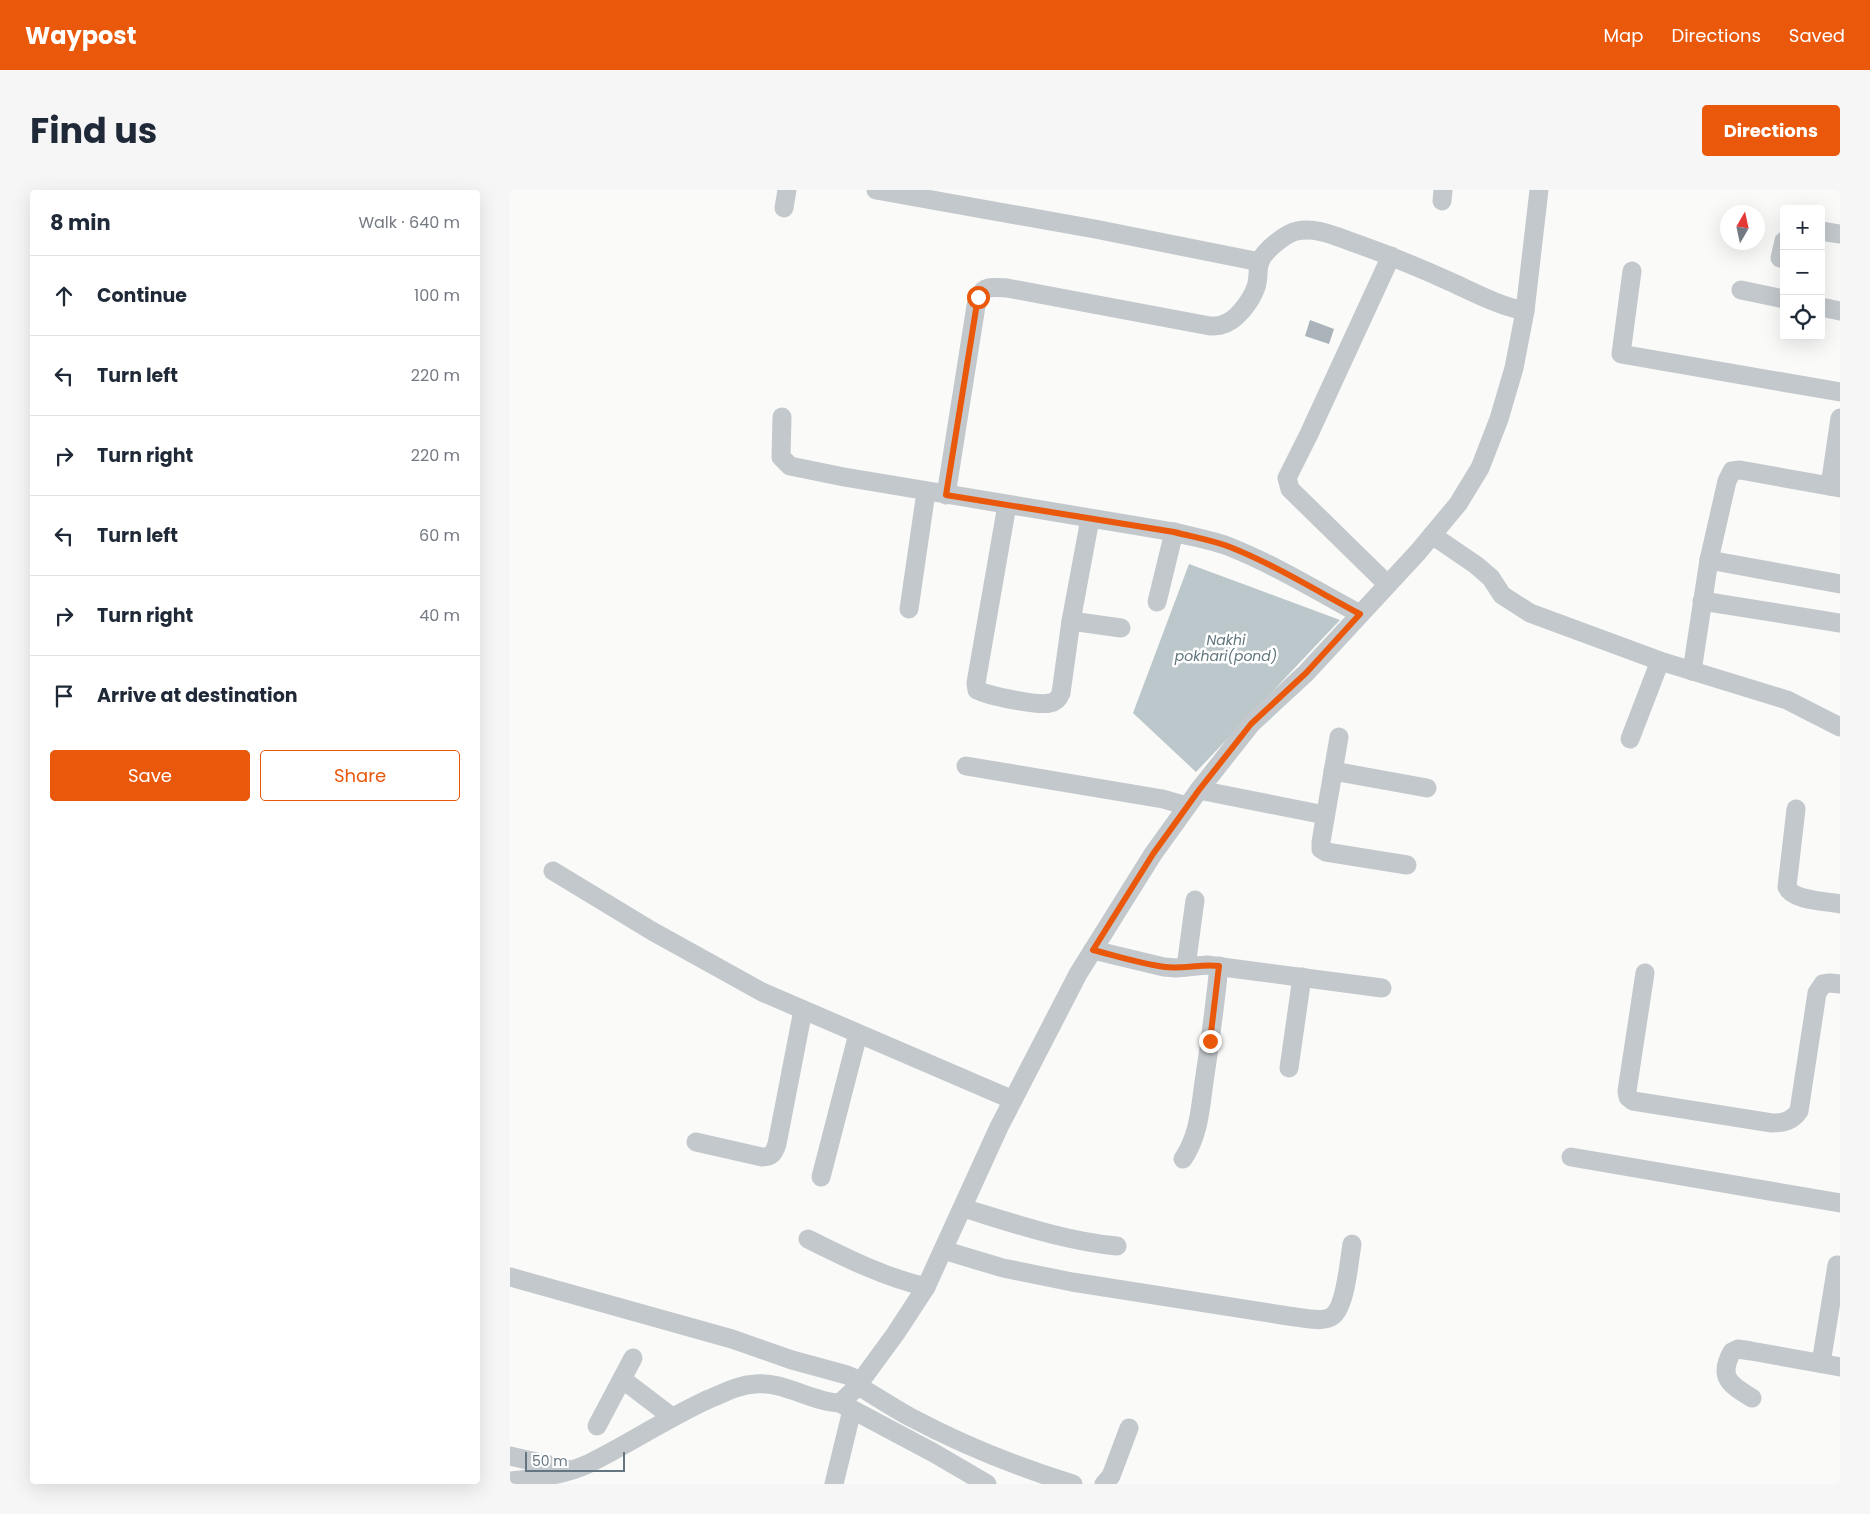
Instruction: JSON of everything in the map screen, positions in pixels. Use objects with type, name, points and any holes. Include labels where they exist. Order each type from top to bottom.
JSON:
[{"type":"street","points":[[876,190],[1260,262]]},
{"type":"street","points":[[834,1484],[852,1394],[926,1287],[1013,1100],[1078,974],[1153,854],[1199,790],[1251,724],[1306,673],[1432,535],[1458,504],[1480,468],[1499,419],[1514,368],[1525,311],[1539,190]]},
{"type":"street","points":[[946,495],[976,306],[981,291],[987,287],[1007,288],[1210,326],[1221,326],[1229,322],[1249,302],[1257,286],[1260,262],[1266,252],[1296,231],[1311,229],[1391,256],[1499,304],[1525,311]]},
{"type":"street","points":[[1825,232],[1840,234]]},
{"type":"street","points":[[1386,584],[1290,489],[1286,478],[1309,434],[1391,256]]},
{"type":"street","points":[[1632,271],[1622,354],[1840,392]]},
{"type":"street","points":[[1741,290],[1780,298]]},
{"type":"street","points":[[1825,308],[1840,311]]},
{"type":"street","points":[[782,417],[781,457],[790,466],[926,492],[1174,532],[1229,547],[1264,563],[1360,614]]},
{"type":"street","points":[[1692,671],[1708,560],[1727,481],[1732,471],[1740,470],[1835,487],[1840,418]]},
{"type":"street","points":[[909,609],[926,492]]},
{"type":"street","points":[[1007,505],[976,683],[978,690],[985,694],[1034,702],[1052,703],[1058,699],[1061,693],[1071,621],[1090,519]]},
{"type":"street","points":[[1157,602],[1174,532]]},
{"type":"street","points":[[1432,535],[1476,565],[1491,578],[1502,595],[1530,613],[1660,661],[1786,700],[1840,727]]},
{"type":"street","points":[[1708,560],[1840,584]]},
{"type":"street","points":[[1702,601],[1840,623]]},
{"type":"street","points":[[1071,621],[1121,628]]},
{"type":"street","points":[[1630,739],[1660,661]]},
{"type":"street","points":[[1338,737],[1321,848],[1326,852],[1407,865]]},
{"type":"street","points":[[966,766],[1163,800],[1187,806]]},
{"type":"street","points":[[1333,771],[1427,788]]},
{"type":"street","points":[[1199,790],[1325,815]]},
{"type":"street","points":[[1796,809],[1786,887],[1789,893],[1798,897],[1840,904]]},
{"type":"street","points":[[553,871],[652,931],[762,992],[1013,1100]]},
{"type":"street","points":[[1186,967],[1195,900]]},
{"type":"street","points":[[1093,950],[1164,967],[1219,966],[1382,988]]},
{"type":"street","points":[[1183,1159],[1194,1140],[1198,1122],[1219,966]]},
{"type":"street","points":[[1645,972],[1627,1091],[1628,1097],[1633,1101],[1772,1123],[1788,1121],[1794,1118],[1798,1111],[1817,993],[1823,984],[1840,984]]},
{"type":"street","points":[[1289,1068],[1302,977]]},
{"type":"street","points":[[696,1142],[768,1157],[774,1153],[804,1010]]},
{"type":"street","points":[[822,1177],[858,1034]]},
{"type":"street","points":[[1571,1157],[1840,1204]]},
{"type":"street","points":[[963,1208],[1088,1242],[1117,1246]]},
{"type":"street","points":[[808,1239],[868,1268],[903,1282],[926,1287]]},
{"type":"street","points":[[943,1250],[1003,1268],[1072,1282],[1323,1320],[1331,1318],[1338,1311],[1352,1244]]},
{"type":"street","points":[[1821,1363],[1837,1264]]},
{"type":"street","points":[[510,1277],[732,1338],[792,1360],[847,1375],[852,1394],[934,1453],[987,1484]]},
{"type":"street","points":[[1752,1398],[1732,1385],[1727,1379],[1729,1357],[1732,1352],[1738,1349],[1840,1366]]},
{"type":"street","points":[[597,1426],[633,1358]]},
{"type":"street","points":[[622,1379],[672,1417]]},
{"type":"street","points":[[510,1481],[536,1479],[586,1465],[672,1417],[737,1387],[757,1383],[779,1385],[811,1398],[852,1394],[909,1417],[972,1447],[1044,1475],[1073,1484]]},
{"type":"street","points":[[1104,1484],[1111,1476],[1129,1428]]},
{"type":"street","points":[[510,1456],[569,1469]]},
{"type":"water","name":"Nakhi pokhari(pond)","points":[[1189,564],[1340,620],[1196,772],[1133,713]]},
{"type":"building","points":[[1310,320],[1334,329],[1329,344],[1305,336]]},
{"type":"route","points":[[978,297],[946,495],[1174,532],[1203,539],[1229,547],[1264,563],[1360,614],[1306,673],[1251,724],[1199,790],[1153,854],[1093,950],[1164,967],[1219,966],[1210,1041]]}]
